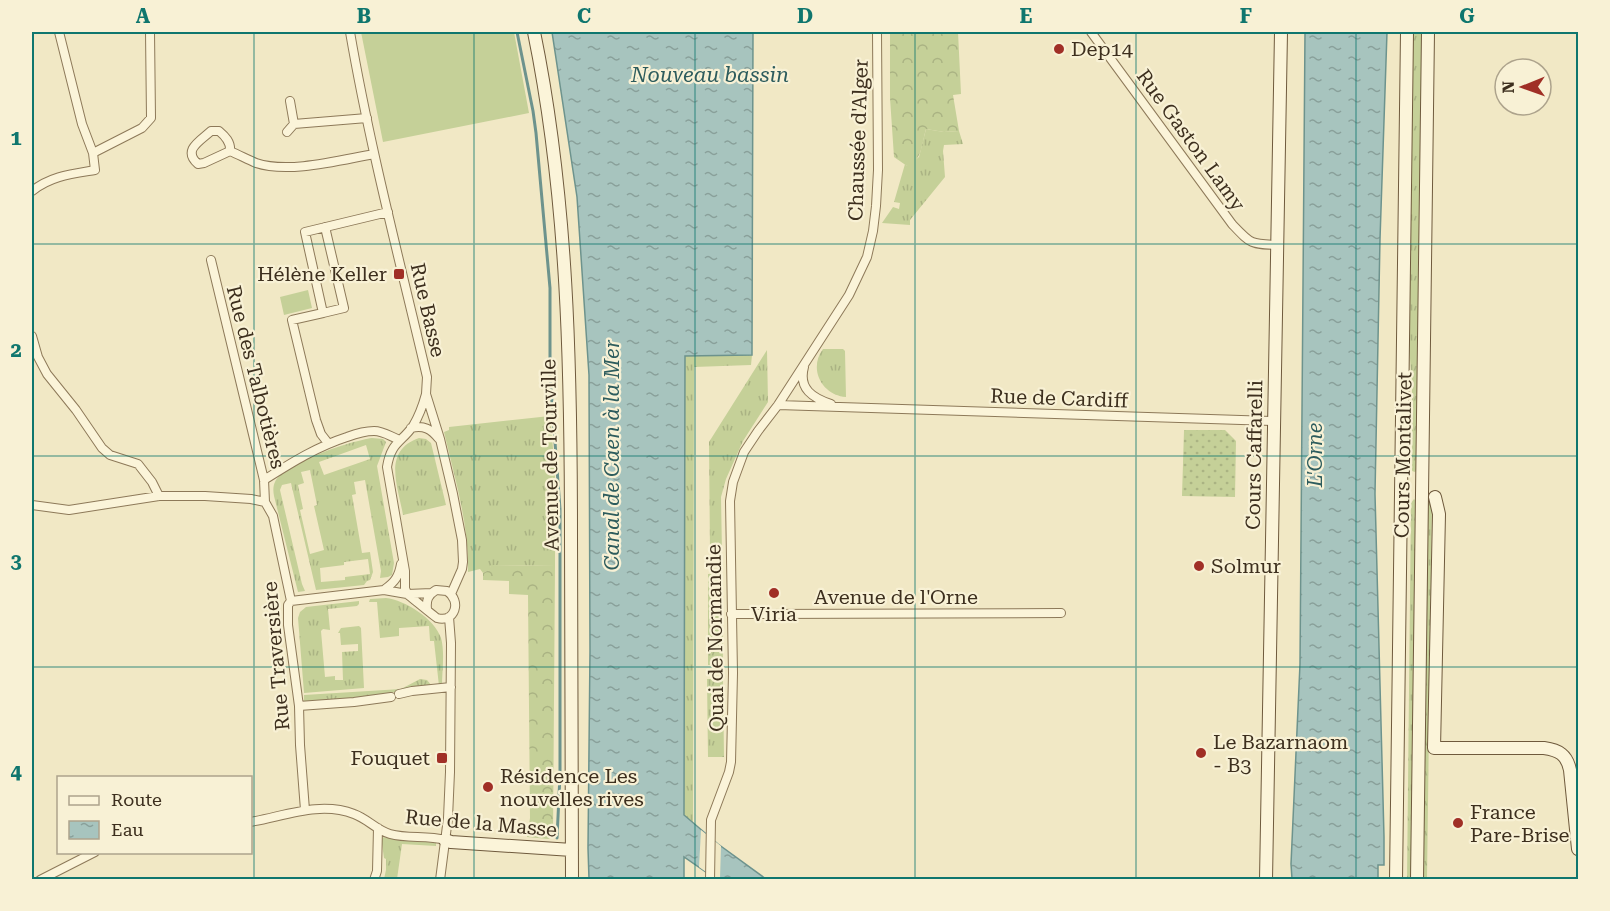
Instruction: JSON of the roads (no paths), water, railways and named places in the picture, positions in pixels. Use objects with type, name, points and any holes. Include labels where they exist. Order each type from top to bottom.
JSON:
[{"type":"street","points":[[32,192],[42,183],[54,177],[95,170],[93,153],[82,124],[58,32]]},
{"type":"street","points":[[93,153],[142,128],[151,118],[150,32]]},
{"type":"street","name":"Rue Basse","points":[[350,32],[374,154],[427,377],[426,394],[440,439],[462,540],[462,569],[451,594],[455,606],[449,617],[451,643],[450,772],[440,879]]},
{"type":"street","name":"Avenue de Tourville","points":[[534,32],[552,131],[566,287],[571,467],[572,879]]},
{"type":"street","name":"Chaussée d'Alger","points":[[778,405],[849,295],[867,257],[873,231],[878,171],[877,32]]},
{"type":"street","name":"Rue Gaston Lamy","points":[[1091,32],[1232,224],[1252,243],[1277,245]]},
{"type":"street","name":"Cours Caffarelli","points":[[1266,879],[1281,32]]},
{"type":"street","name":"Cours Montalivet","points":[[1396,879],[1407,32]]},
{"type":"street","name":"Cours Montalivet","points":[[1417,879],[1428,32]]},
{"type":"street","points":[[290,101],[294,124]]},
{"type":"street","points":[[287,132],[294,124],[367,118]]},
{"type":"street","points":[[230,151],[231,146],[225,136],[219,131],[211,131],[193,147],[191,154],[198,164],[230,151],[258,163],[298,167],[374,154]]},
{"type":"street","points":[[323,313],[305,232],[388,213]]},
{"type":"street","points":[[325,227],[344,308],[292,320],[316,420],[321,434],[328,443]]},
{"type":"street","name":"Rue des Talbotières","points":[[211,260],[264,480],[265,502]]},
{"type":"street","points":[[32,336],[38,357],[47,374],[102,448],[110,454],[138,464],[152,482],[159,496]]},
{"type":"street","name":"Rue de Cardiff","points":[[806,362],[803,380],[812,396],[844,407]]},
{"type":"street","points":[[426,394],[421,411],[411,428],[393,447],[387,467],[407,594],[434,617],[444,619],[449,617]]},
{"type":"street","name":"Rue de Cardiff","points":[[778,405],[1274,421]]},
{"type":"street","name":"Quai de Normandie","points":[[710,877],[711,820],[732,762],[730,501],[733,482],[744,452],[778,405]]},
{"type":"street","points":[[411,428],[419,426],[427,428],[440,439]]},
{"type":"street","points":[[264,480],[294,460],[328,443],[362,432],[374,430],[385,432],[400,440]]},
{"type":"street","points":[[32,505],[69,510],[159,496],[228,497],[265,502]]},
{"type":"street","name":"Cours Montalivet","points":[[1434,496],[1439,514],[1434,748],[1544,748],[1563,754],[1569,763],[1578,849]]},
{"type":"street","name":"Rue Traversière","points":[[265,502],[273,516],[291,601],[288,605],[288,625],[299,706],[305,810]]},
{"type":"street","points":[[384,590],[395,581],[402,560]]},
{"type":"street","points":[[291,601],[384,590],[407,594],[432,593],[441,590],[451,594]]},
{"type":"street","points":[[427,609],[426,603],[432,593]]},
{"type":"street","name":"Avenue de l'Orne","points":[[731,614],[1060,613]]},
{"type":"street","points":[[299,706],[383,699],[412,691],[451,687]]},
{"type":"street","name":"Rue de la Masse","points":[[252,822],[305,810],[328,808],[365,818],[389,834],[437,838],[451,842],[572,850]]},
{"type":"street","points":[[374,879],[378,871],[378,828]]},
{"type":"street","points":[[40,879],[91,854]]},
{"type":"water","points":[[552,32],[753,32],[752,355],[685,356],[684,815],[718,844],[766,879],[716,879],[684,857],[684,879],[589,879],[589,375],[577,197]]},
{"type":"water","name":"L'Orne","points":[[1305,32],[1387,32],[1375,494],[1384,837],[1384,865],[1378,865],[1378,879],[1292,879],[1300,664]]},
{"type":"waterway","points":[[517,32],[536,133],[550,288],[550,375],[560,509],[560,775],[557,838]]},
{"type":"place","name":"Dep14","points":[[1059,49]]},
{"type":"place","name":"Hélène Keller","points":[[399,274]]},
{"type":"place","name":"Solmur","points":[[1199,566]]},
{"type":"place","name":"Viria","points":[[774,593]]},
{"type":"place","name":"Le Bazarnaom - B3","points":[[1201,753]]},
{"type":"place","name":"Fouquet","points":[[442,758]]},
{"type":"place","name":"Résidence Les nouvelles rives","points":[[488,787]]},
{"type":"place","name":"France Pare-Brise","points":[[1458,823]]},
{"type":"water label","name":"Nouveau bassin","points":[[710,75]]},
{"type":"water label","name":"Canal de Caen à la Mer","points":[[612,455]]}]
